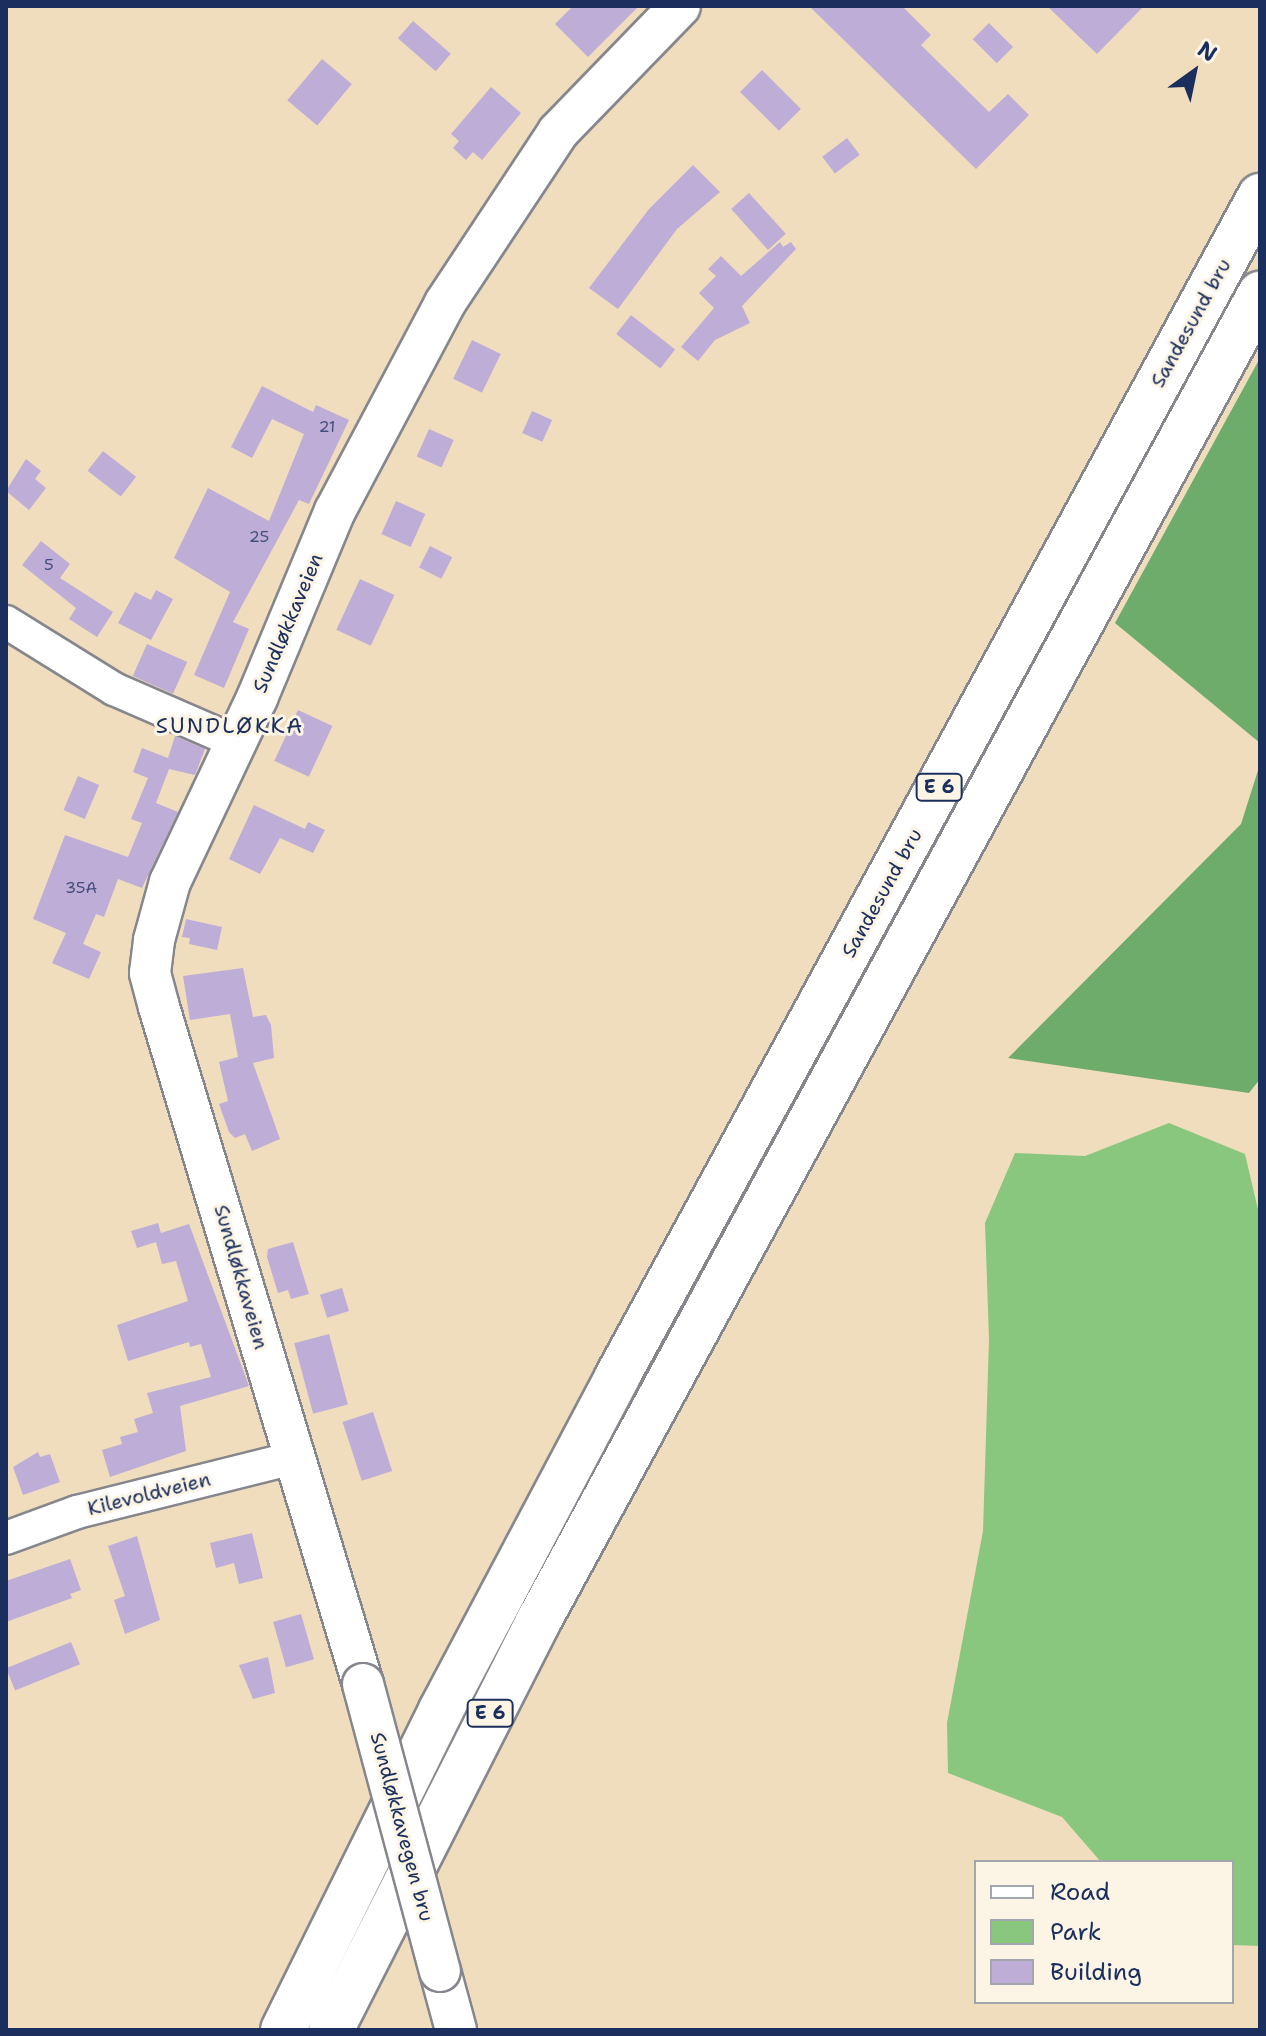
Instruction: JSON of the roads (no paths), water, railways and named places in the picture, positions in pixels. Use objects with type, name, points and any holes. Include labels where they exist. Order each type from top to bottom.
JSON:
[{"type":"highway","name":"Sandesund bru","points":[[283,2030],[441,1710],[617,1377],[1260,196]]},
{"type":"highway","name":"E 6","points":[[331,2030],[466,1758],[657,1401],[1260,294]]},
{"type":"main road","name":"Sundløkkaveien","points":[[363,1684],[150,973],[170,882],[236,742],[335,511],[460,277],[558,132],[680,6]]},
{"type":"main road","name":"Sundløkkavegen bru","points":[[363,1684],[456,2030]]},
{"type":"street","points":[[6,622],[114,689],[236,742]]},
{"type":"street","name":"Kilevoldveien","points":[[6,1538],[77,1512],[294,1458]]},
{"type":"district","name":"SUNDLØKKA","points":[[230,726]]}]
